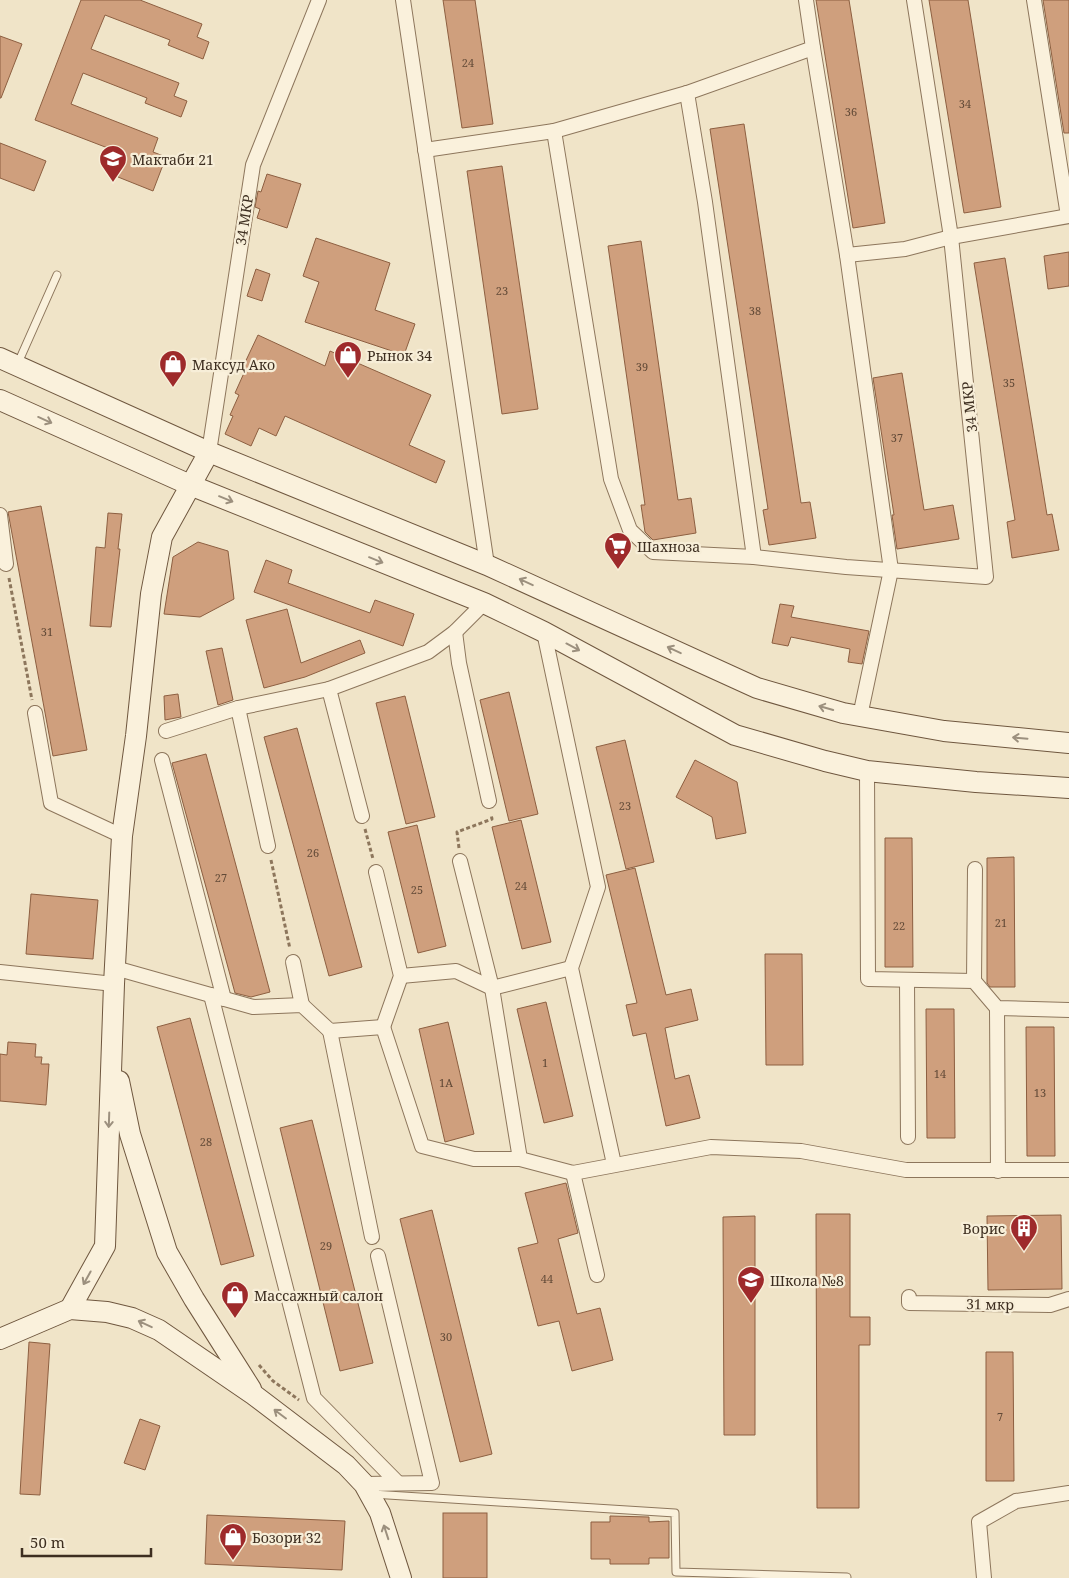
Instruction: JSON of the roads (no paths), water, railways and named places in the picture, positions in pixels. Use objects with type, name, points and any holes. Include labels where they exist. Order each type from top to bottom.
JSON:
[{"type":"main road","points":[[8,362],[209,452],[487,565],[757,688],[843,713],[944,731],[1069,742]]},
{"type":"main road","points":[[0,400],[190,485],[484,603],[544,632],[735,735],[867,771],[976,782],[1069,788]]},
{"type":"main road","points":[[70,1309],[105,1246],[114,976],[122,836],[136,736],[152,594],[162,537],[209,452]]},
{"type":"main road","points":[[114,976],[119,1088],[130,1134],[167,1252],[254,1395]]},
{"type":"main road","points":[[0,1339],[70,1309],[107,1312],[132,1318],[159,1330],[254,1395],[346,1465],[367,1489],[380,1513],[401,1578]]},
{"type":"street","name":"34 МКР","points":[[209,452],[253,165],[319,0]]},
{"type":"street","points":[[403,0],[487,565]]},
{"type":"street","points":[[806,0],[847,255],[891,570],[860,716]]},
{"type":"street","name":"34 МКР","points":[[891,570],[986,577],[951,237],[914,0]]},
{"type":"street","points":[[847,255],[905,249],[951,237],[1069,216],[1034,0]]},
{"type":"street","points":[[425,150],[554,131],[687,93],[813,48]]},
{"type":"street","points":[[687,93],[705,202],[754,557]]},
{"type":"street","points":[[554,131],[611,479],[630,530],[653,552],[754,557],[891,570]]},
{"type":"street","points":[[0,515],[6,564]]},
{"type":"street","points":[[166,731],[238,708],[329,689],[428,652],[455,632],[484,603]]},
{"type":"street","points":[[455,632],[459,663],[489,801]]},
{"type":"street","points":[[544,632],[598,887],[571,968],[614,1164]]},
{"type":"street","points":[[329,689],[362,816]]},
{"type":"street","points":[[238,708],[268,846]]},
{"type":"street","points":[[35,713],[52,804],[122,836]]},
{"type":"street","points":[[162,760],[224,999]]},
{"type":"street","points":[[867,771],[868,980],[974,981]]},
{"type":"street","points":[[460,861],[492,988],[520,1159]]},
{"type":"street","points":[[975,869],[974,981],[997,1008],[998,1170]]},
{"type":"street","points":[[376,872],[401,976],[383,1027],[422,1146],[474,1159],[520,1159],[573,1172],[711,1147],[801,1151],[906,1170],[1069,1170]]},
{"type":"street","points":[[293,962],[302,1005],[330,1031],[372,1237]]},
{"type":"street","points":[[401,976],[456,971],[492,988],[571,968]]},
{"type":"street","points":[[0,972],[114,976],[211,995],[254,1007],[302,1005]]},
{"type":"street","points":[[907,981],[908,1137]]},
{"type":"street","points":[[211,995],[314,1398],[398,1484]]},
{"type":"street","points":[[997,1008],[1069,1010]]},
{"type":"street","points":[[330,1031],[383,1027]]},
{"type":"street","points":[[573,1172],[597,1275]]},
{"type":"street","points":[[367,1489],[398,1484],[432,1483],[378,1256]]},
{"type":"street","name":"31 мкр","points":[[909,1300],[1050,1305],[1069,1299]]},
{"type":"street","points":[[984,1578],[979,1522],[1016,1501],[1069,1493]]},
{"type":"lane","points":[[8,362],[57,275]]},
{"type":"lane","points":[[367,1489],[675,1513],[676,1572],[847,1577]]},
{"type":"place","name":"Мактаби 21","points":[[113,183]]},
{"type":"place","name":"Рынок 34","points":[[348,379]]},
{"type":"place","name":"Максуд Ако","points":[[173,388]]},
{"type":"place","name":"Шахноза","points":[[618,570]]},
{"type":"place","name":"Ворис","points":[[1024,1252]]},
{"type":"place","name":"Школа №8","points":[[751,1304]]},
{"type":"place","name":"Массажный салон","points":[[235,1319]]},
{"type":"place","name":"Бозори 32","points":[[233,1561]]}]
